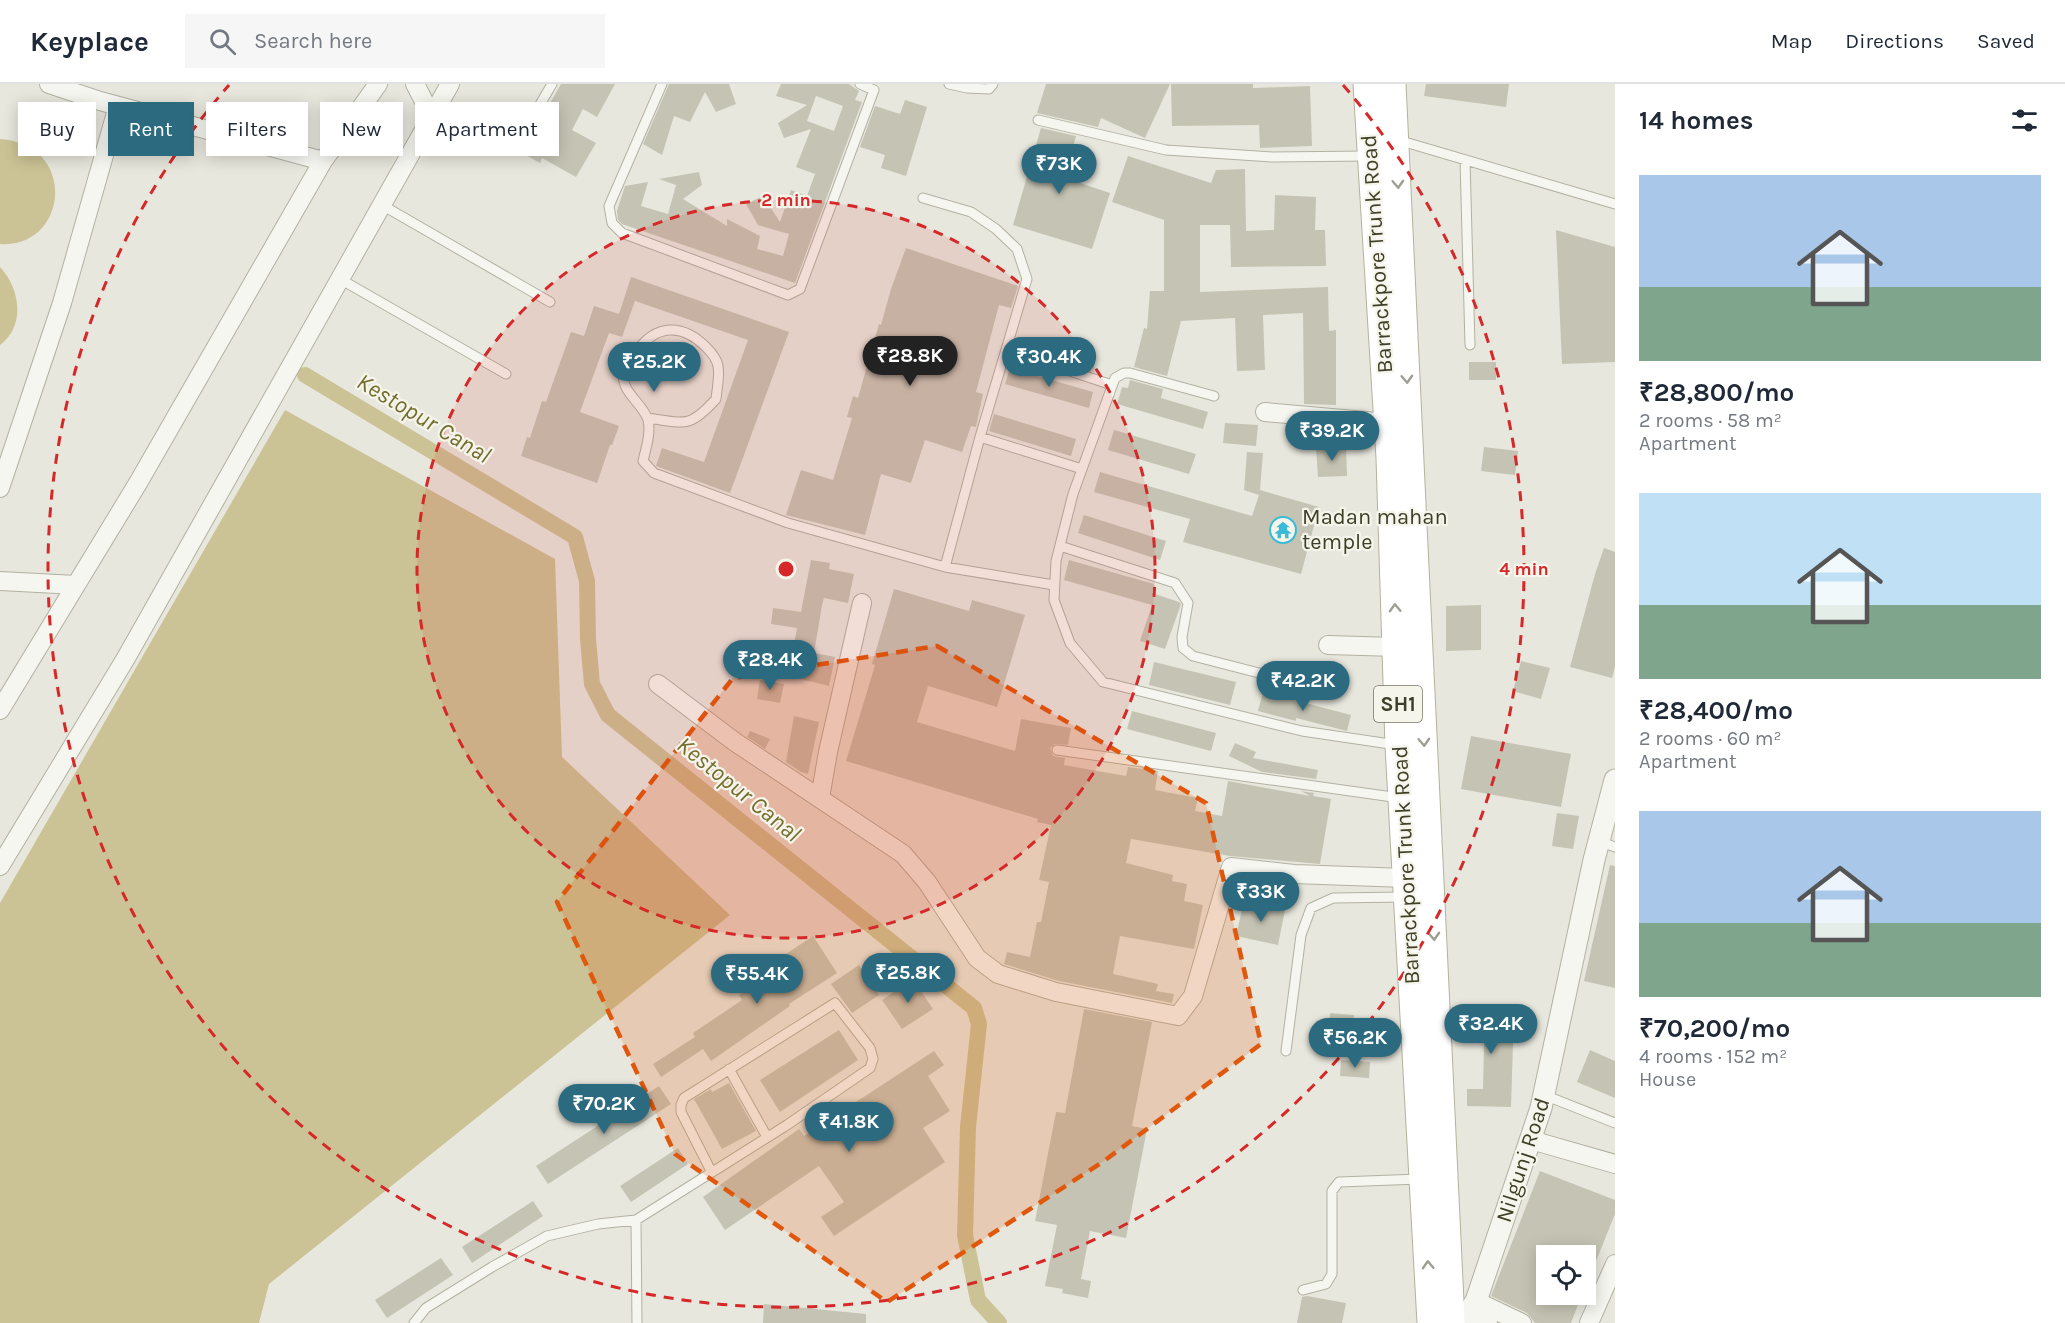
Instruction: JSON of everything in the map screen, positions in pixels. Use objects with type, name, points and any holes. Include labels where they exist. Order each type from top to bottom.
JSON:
[{"type":"main road","name":"Barrackpore Trunk Road","points":[[1367,84],[1388,423],[1399,746],[1431,1323]]},
{"type":"main road","name":"Barrackpore Trunk Road","points":[[1392,84],[1469,1317]]},
{"type":"street","points":[[49,84],[108,103]]},
{"type":"street","points":[[0,710],[138,483],[323,161],[378,84]]},
{"type":"street","points":[[415,84],[424,102]]},
{"type":"street","points":[[440,102],[450,84]]},
{"type":"street","points":[[194,126],[323,161]]},
{"type":"street","points":[[2,476],[62,303],[108,141]]},
{"type":"street","points":[[0,866],[126,658],[386,208],[415,151]]},
{"type":"street","points":[[1265,412],[1388,423]]},
{"type":"street","points":[[0,581],[76,585]]},
{"type":"street","points":[[820,798],[828,752],[862,603]]},
{"type":"street","points":[[1328,645],[1396,648]]},
{"type":"street","points":[[658,684],[735,742],[903,854],[927,882],[977,958],[998,974],[1056,992],[1178,1016],[1192,996],[1230,867],[1407,888]]},
{"type":"street","name":"Nilgunj Road","points":[[1469,1317],[1531,1140],[1544,1095],[1607,844],[1614,788]]},
{"type":"street","points":[[1531,1140],[1615,1164]]},
{"type":"street","points":[[1589,1323],[1615,1264]]},
{"type":"street","points":[[1469,1317],[1522,1323]]},
{"type":"lane","points":[[541,102],[552,84]]},
{"type":"lane","points":[[662,84],[609,206],[612,223],[622,233],[788,296],[800,289],[874,90],[860,84]]},
{"type":"lane","points":[[949,84],[967,88],[989,88],[993,84]]},
{"type":"lane","points":[[1038,120],[1166,150],[1272,157],[1371,156]]},
{"type":"lane","points":[[1396,140],[1615,204]]},
{"type":"lane","points":[[1465,160],[1470,345]]},
{"type":"lane","points":[[922,198],[971,212],[996,228],[1017,249],[1027,279],[980,437],[945,567]]},
{"type":"lane","points":[[386,208],[550,302]]},
{"type":"lane","points":[[344,281],[506,374]]},
{"type":"lane","points":[[647,418],[680,423],[694,420],[716,399],[718,365],[710,352],[690,336],[667,329],[660,332],[643,342],[627,365],[623,382],[647,418],[649,431],[643,461],[654,473],[788,523],[945,567],[1054,585]]},
{"type":"lane","points":[[1007,350],[1112,385]]},
{"type":"lane","points":[[1214,396],[1130,373],[1124,373],[1115,378],[1073,494],[1056,561],[1054,600],[1070,643],[1103,682],[1302,731],[1399,746]]},
{"type":"lane","points":[[980,437],[1082,469]]},
{"type":"lane","points":[[1060,546],[1175,583],[1188,603],[1182,636],[1183,648],[1192,656],[1309,686]]},
{"type":"lane","points":[[1057,750],[1402,798]]},
{"type":"lane","points":[[1286,1051],[1301,935],[1311,908],[1333,898],[1407,888]]},
{"type":"lane","points":[[414,1323],[426,1308],[492,1266],[547,1236],[598,1224],[636,1220],[767,1137],[870,1068],[873,1059],[870,1048],[835,1003],[684,1098],[681,1112],[711,1172]]},
{"type":"lane","points":[[729,1069],[767,1137]]},
{"type":"lane","points":[[1544,1095],[1615,1124]]},
{"type":"lane","points":[[1303,1290],[1326,1284],[1332,1274],[1332,1191],[1339,1182],[1423,1179]]},
{"type":"lane","points":[[636,1220],[637,1323]]},
{"type":"highlighted area","points":[[937,646],[1206,803],[1261,1044],[1104,1161],[887,1302],[675,1154],[557,902],[733,678]]},
{"type":"shaded area","points":[[0,139],[18,143],[18,156],[43,158],[53,176],[55,195],[51,214],[40,230],[23,241],[0,244]]},
{"type":"shaded area","points":[[0,267],[12,285],[16,296],[17,318],[14,328],[0,345]]},
{"type":"shaded area","points":[[285,410],[555,559],[562,757],[730,915],[269,1284],[259,1323],[0,1323],[0,903]]},
{"type":"building","points":[[561,84],[615,84],[597,117],[583,109],[572,130],[596,143],[576,177],[542,158],[540,163],[527,156],[559,156],[559,102],[551,102]]},
{"type":"building","points":[[669,84],[729,84],[736,104],[716,112],[705,92],[690,122],[674,116],[662,155],[643,144]]},
{"type":"building","points":[[781,84],[849,84],[859,91],[855,100],[862,102],[795,283],[622,224],[618,220],[617,211],[625,186],[648,182],[641,206],[668,214],[676,185],[659,179],[699,172],[702,185],[683,199],[727,226],[727,219],[760,236],[757,249],[783,256],[789,234],[758,225],[746,204],[763,196],[780,222],[791,190],[807,196],[815,174],[796,167],[811,129],[784,138],[778,123],[807,105],[776,96]],"holes":[[[816,96],[843,106],[834,131],[807,121]]]},
{"type":"building","points":[[1046,84],[1170,84],[1145,138],[1101,118],[1098,127],[1037,113]]},
{"type":"building","points":[[1171,84],[1253,84],[1253,88],[1310,86],[1312,146],[1260,148],[1259,125],[1172,126]]},
{"type":"building","points":[[1426,84],[1509,84],[1506,107],[1424,96]]},
{"type":"building","points":[[905,100],[927,107],[906,176],[881,168],[885,155],[860,147],[875,106],[900,114]]},
{"type":"building","points":[[1041,128],[1076,136],[1065,178],[1110,193],[1092,249],[1013,225]]},
{"type":"building","points":[[1128,156],[1211,183],[1216,170],[1245,169],[1246,231],[1274,230],[1275,195],[1316,197],[1315,230],[1325,230],[1326,266],[1231,267],[1230,225],[1200,225],[1200,292],[1328,287],[1329,331],[1336,330],[1336,405],[1304,404],[1303,313],[1263,315],[1265,370],[1237,371],[1235,318],[1181,321],[1167,376],[1134,367],[1144,328],[1147,329],[1150,291],[1164,291],[1164,220],[1112,202]]},
{"type":"building","points":[[1556,230],[1615,247],[1615,362],[1562,364]]},
{"type":"building","points":[[906,248],[1018,286],[1011,308],[999,305],[976,392],[983,394],[976,427],[971,426],[962,452],[925,440],[911,483],[881,474],[865,535],[786,515],[801,470],[833,480],[852,418],[847,417],[853,396],[858,398],[879,324],[881,325]]},
{"type":"building","points":[[631,277],[789,332],[730,493],[656,466],[662,448],[704,462],[748,340],[635,301],[622,337],[609,333],[580,412],[619,426],[597,483],[521,456],[527,437],[530,438],[542,401],[546,402],[571,332],[584,336],[594,306],[619,314]]},
{"type":"building","points":[[1469,362],[1496,362],[1496,380],[1469,380]]},
{"type":"building","points":[[1010,368],[1093,392],[1089,408],[1005,384]]},
{"type":"building","points":[[1130,380],[1163,389],[1161,398],[1208,412],[1203,429],[1117,404],[1122,387],[1128,388]]},
{"type":"building","points":[[994,414],[1076,439],[1071,456],[989,431]]},
{"type":"building","points":[[1225,423],[1258,425],[1256,446],[1223,443]]},
{"type":"building","points":[[1114,430],[1196,454],[1189,474],[1108,450]]},
{"type":"building","points":[[1346,447],[1347,476],[1318,477],[1316,448]]},
{"type":"building","points":[[1484,447],[1518,451],[1515,475],[1481,471]]},
{"type":"building","points":[[1247,452],[1263,453],[1260,490],[1319,507],[1301,574],[1183,542],[1190,519],[1094,492],[1100,472],[1252,516],[1259,495],[1244,490]]},
{"type":"building","points":[[1084,515],[1166,541],[1160,560],[1078,533]]},
{"type":"building","points":[[1604,548],[1615,552],[1615,667],[1612,678],[1570,667]]},
{"type":"building","points":[[811,560],[830,563],[829,569],[854,574],[848,603],[824,598],[822,605],[814,653],[835,657],[829,686],[788,676],[797,628],[771,624],[773,608],[801,612]]},
{"type":"building","points":[[1069,560],[1154,584],[1152,593],[1179,602],[1181,604],[1165,649],[1140,641],[1152,605],[1064,580]]},
{"type":"building","points":[[894,589],[969,611],[972,600],[1025,615],[997,707],[928,686],[917,722],[1015,751],[1021,719],[1071,728],[1068,745],[1055,744],[1050,748],[1053,756],[1065,758],[1064,765],[1126,776],[1128,767],[1158,771],[1155,790],[1198,798],[1195,811],[1222,816],[1228,781],[1310,796],[1301,791],[1314,793],[1313,796],[1331,799],[1320,864],[1230,856],[1131,839],[1126,863],[1173,875],[1172,881],[1187,884],[1184,901],[1203,905],[1194,949],[1120,936],[1113,974],[1158,984],[1156,991],[1174,994],[1172,1003],[1059,981],[1004,964],[1007,952],[1030,957],[1037,922],[1041,922],[1049,882],[1039,880],[1051,825],[1037,822],[1038,819],[846,761],[875,665],[872,664]]},
{"type":"building","points":[[1481,605],[1481,650],[1446,651],[1446,606]]},
{"type":"building","points":[[1521,661],[1550,668],[1541,699],[1513,691]]},
{"type":"building","points":[[1154,662],[1236,682],[1230,705],[1149,685]]},
{"type":"building","points":[[760,680],[784,684],[780,703],[757,699]]},
{"type":"building","points":[[1263,692],[1351,715],[1347,731],[1258,711]]},
{"type":"building","points":[[1132,711],[1216,733],[1211,751],[1127,729]]},
{"type":"building","points":[[794,716],[819,722],[808,774],[786,762]]},
{"type":"building","points":[[750,731],[770,739],[765,749],[747,737]]},
{"type":"building","points":[[1471,736],[1571,754],[1561,807],[1461,789]]},
{"type":"building","points":[[1235,743],[1256,752],[1253,758],[1318,770],[1316,779],[1262,772],[1229,756]]},
{"type":"building","points":[[1557,813],[1579,816],[1573,849],[1552,846]]},
{"type":"building","points":[[1610,865],[1615,866],[1615,988],[1584,981]]},
{"type":"building","points":[[1244,901],[1285,910],[1278,945],[1236,936]]},
{"type":"building","points":[[813,936],[837,973],[789,1004],[790,1006],[711,1061],[703,1049],[661,1077],[653,1064],[695,1037],[693,1033],[742,1000],[739,995],[788,963],[783,956]]},
{"type":"building","points":[[859,965],[879,995],[852,1013],[831,984]]},
{"type":"building","points":[[913,979],[933,1009],[902,1029],[882,1000]]},
{"type":"building","points":[[1084,1009],[1152,1022],[1132,1126],[1147,1129],[1126,1238],[1090,1231],[1081,1279],[1091,1281],[1088,1298],[1062,1293],[1063,1289],[1045,1286],[1057,1225],[1035,1221],[1056,1112],[1065,1113]]},
{"type":"building","points":[[1460,1011],[1514,1013],[1511,1107],[1467,1106],[1467,1089],[1483,1089],[1484,1043],[1459,1042]]},
{"type":"building","points":[[1330,1013],[1354,1015],[1353,1028],[1329,1026]]},
{"type":"building","points":[[839,1030],[858,1060],[780,1112],[760,1080]]},
{"type":"building","points":[[1590,1050],[1615,1061],[1615,1098],[1577,1082]]},
{"type":"building","points":[[934,1051],[944,1065],[928,1076],[950,1111],[923,1128],[945,1162],[834,1236],[821,1217],[844,1202],[819,1166],[725,1230],[703,1197],[799,1129],[804,1136]]},
{"type":"building","points":[[1341,1060],[1370,1062],[1369,1078],[1340,1076]]},
{"type":"building","points":[[729,1083],[756,1131],[722,1149],[694,1099],[711,1089],[712,1092]]},
{"type":"building","points":[[659,1086],[671,1104],[548,1184],[536,1166]]},
{"type":"building","points":[[678,1148],[688,1164],[631,1202],[620,1186]]},
{"type":"building","points":[[1540,1171],[1615,1200],[1615,1214],[1596,1261],[1596,1245],[1536,1245],[1536,1305],[1578,1305],[1571,1323],[1535,1323],[1527,1313],[1491,1296]]},
{"type":"building","points":[[533,1201],[543,1216],[472,1263],[462,1247]]},
{"type":"building","points":[[441,1258],[453,1275],[387,1318],[375,1300]]},
{"type":"building","points":[[1302,1297],[1346,1303],[1342,1323],[1297,1323]]},
{"type":"building","points":[[764,1304],[866,1314],[866,1323],[763,1323]]},
{"type":"waterway","name":"Kestopur Canal","points":[[305,375],[575,537],[587,581],[588,639],[592,684],[608,715],[974,1008],[979,1024],[968,1127],[965,1235],[978,1300],[999,1323]]},
{"type":"place","name":"Madan mahan temple","points":[[1283,530]]}]
